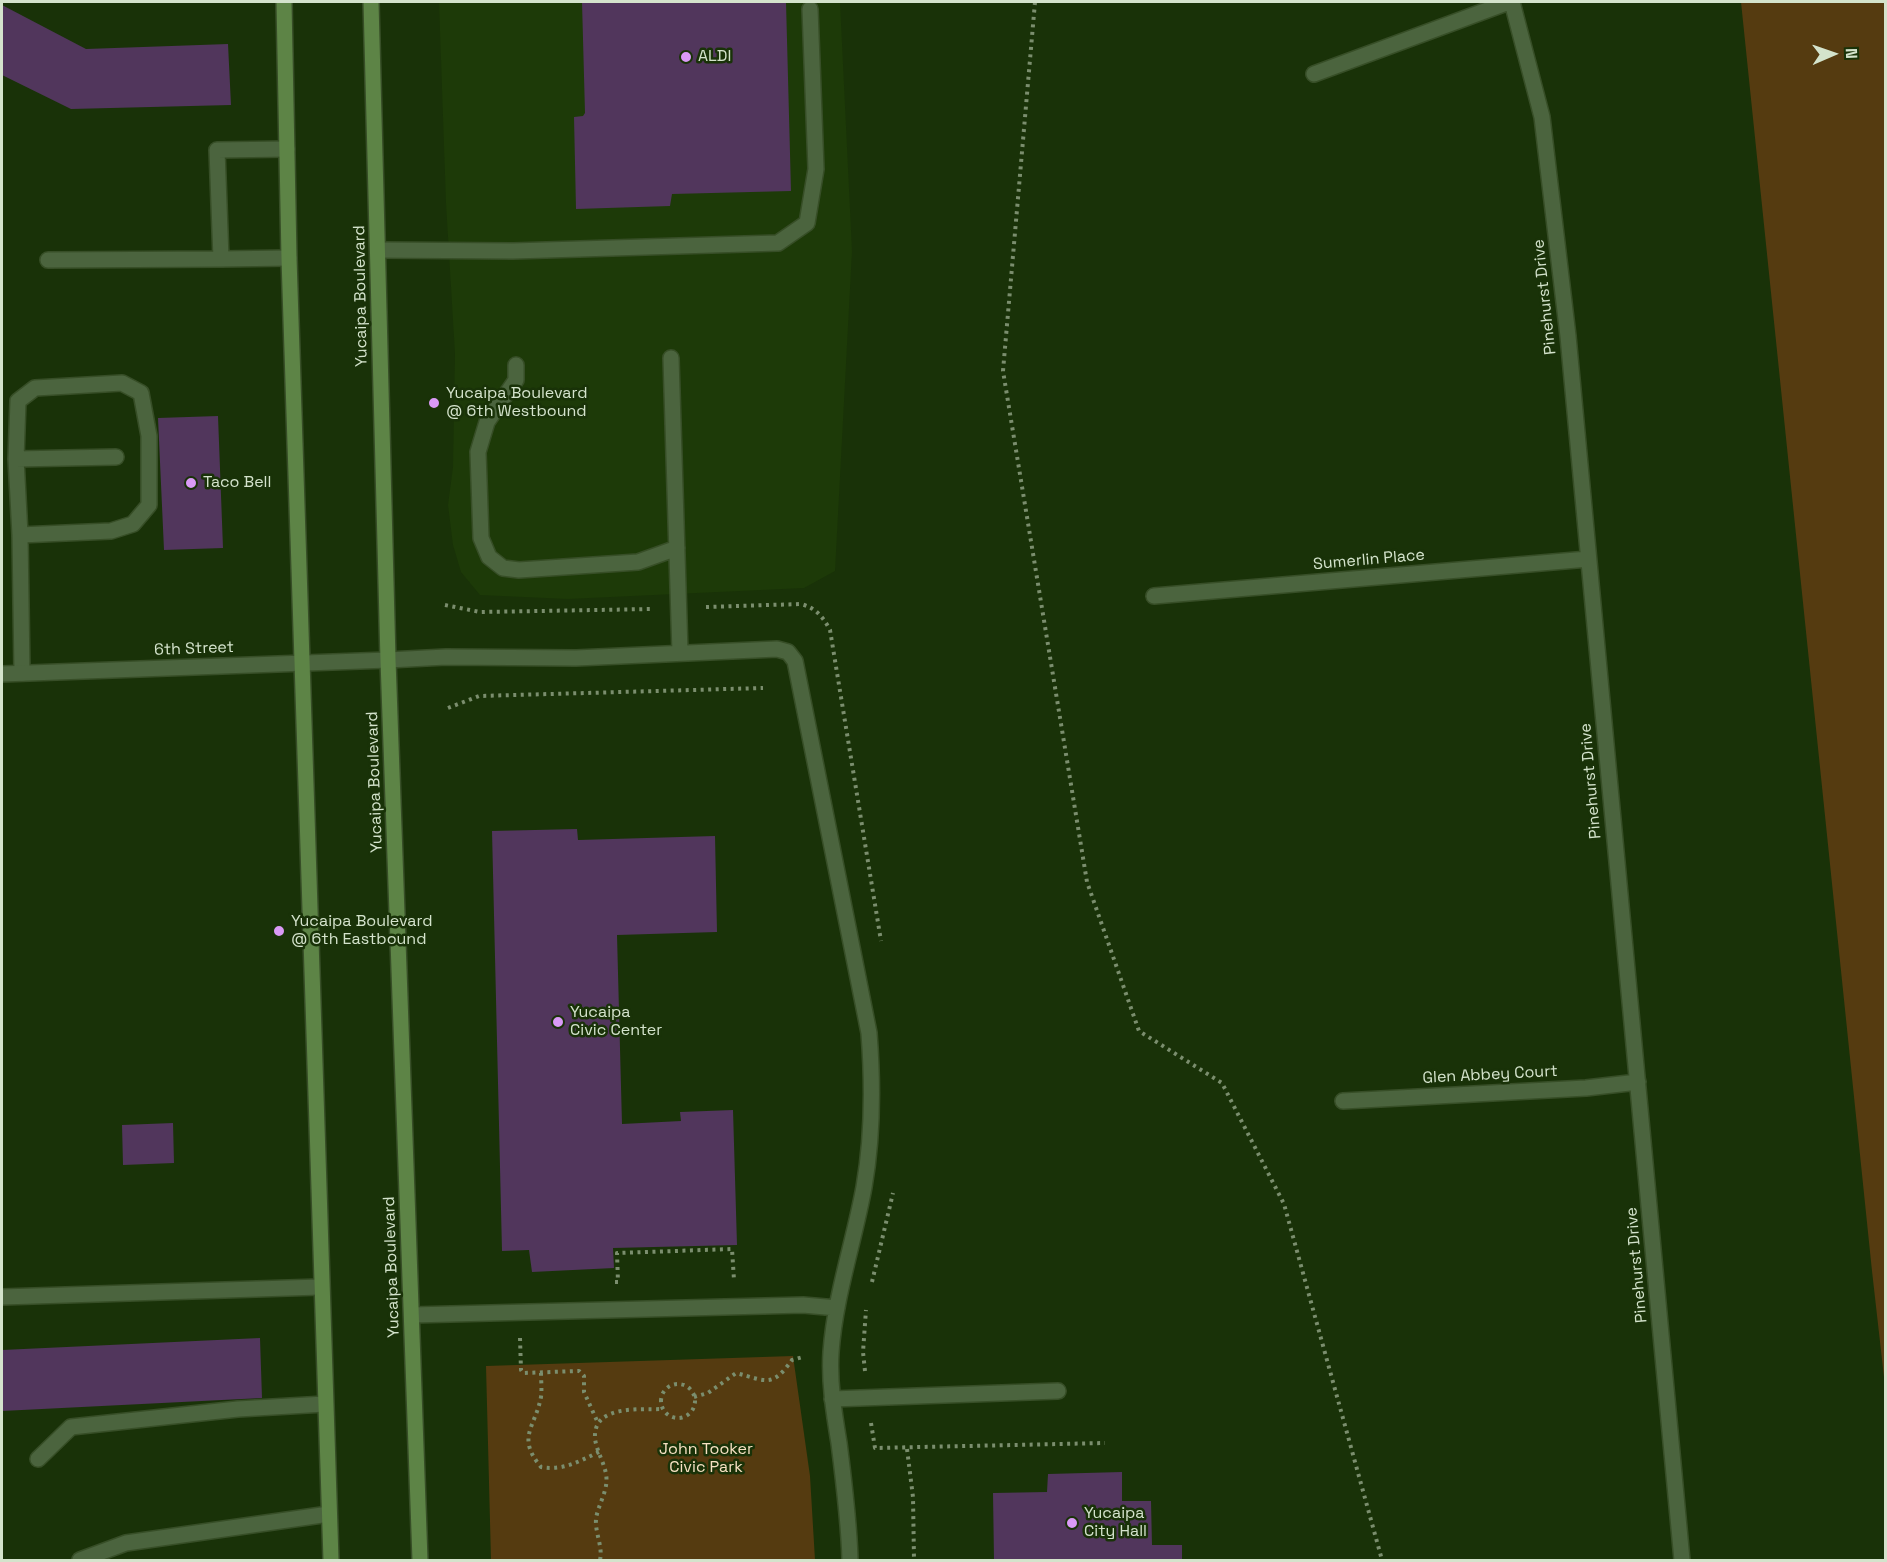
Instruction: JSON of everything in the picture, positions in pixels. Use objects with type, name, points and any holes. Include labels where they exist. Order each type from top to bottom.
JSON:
[{"type":"main road","points":[[284,2],[302,663],[331,1560]]},
{"type":"main road","name":"Yucaipa Boulevard","points":[[371,2],[388,660],[420,1560]]},
{"type":"street","points":[[1314,74],[1510,2]]},
{"type":"street","name":"Pinehurst Drive","points":[[1510,2],[1542,117],[1568,336],[1682,1560]]},
{"type":"street","points":[[378,250],[513,251],[778,243],[807,223],[816,169],[810,9]]},
{"type":"street","points":[[221,259],[218,150],[287,149]]},
{"type":"street","points":[[48,260],[290,258]]},
{"type":"street","points":[[670,358],[680,653]]},
{"type":"street","points":[[516,365],[516,380],[487,422],[478,452],[481,538],[489,557],[503,568],[519,570],[638,562],[676,548]]},
{"type":"street","points":[[20,535],[111,531],[133,524],[149,505],[149,436],[141,393],[122,383],[34,388],[18,401],[15,459],[20,535],[22,673]]},
{"type":"street","points":[[15,459],[116,457]]},
{"type":"street","name":"Sumerlin Place","points":[[1154,596],[1588,559]]},
{"type":"street","name":"6th Street","points":[[2,674],[446,657],[576,658],[777,649],[788,652],[800,678],[869,1033],[872,1080],[871,1124],[864,1187],[837,1308],[831,1354],[832,1399],[849,1517],[850,1560]]},
{"type":"street","name":"Glen Abbey Court","points":[[1343,1101],[1586,1088],[1638,1082]]},
{"type":"street","points":[[2,1297],[321,1287]]},
{"type":"street","points":[[412,1315],[803,1305],[837,1308]]},
{"type":"street","points":[[832,1399],[1058,1391]]},
{"type":"street","points":[[38,1459],[71,1427],[238,1409],[325,1404]]},
{"type":"street","points":[[80,1560],[126,1543],[329,1514]]},
{"type":"path","points":[[1035,2],[1003,372],[1087,882],[1139,1031],[1222,1083],[1284,1204],[1382,1560]]},
{"type":"path","points":[[445,605],[480,612],[801,604],[812,607],[830,630],[882,950]]},
{"type":"path","points":[[448,708],[479,696],[763,688]]},
{"type":"path","points":[[870,1292],[884,1240],[894,1185]]},
{"type":"path","points":[[607,1282],[618,1282],[617,1253],[732,1249],[733,1280],[745,1280]]},
{"type":"path","points":[[868,1302],[863,1352],[875,1448],[1105,1443]]},
{"type":"path","points":[[516,1336],[520,1339],[523,1373],[579,1371],[584,1376],[584,1392],[598,1423],[595,1441],[607,1476],[596,1520],[600,1560]]},
{"type":"path","points":[[694,1397],[708,1393],[735,1373],[763,1380],[774,1379],[783,1375],[792,1360],[803,1356]]},
{"type":"path","points":[[541,1373],[540,1399],[528,1432],[528,1445],[533,1457],[541,1467],[554,1469],[562,1468],[599,1452]]},
{"type":"path","points":[[663,1409],[663,1392],[672,1385],[683,1385],[694,1397]]},
{"type":"path","points":[[598,1423],[630,1408],[663,1409],[670,1416],[681,1417],[690,1412],[694,1397]]},
{"type":"path","points":[[907,1449],[913,1497],[914,1560]]},
{"type":"shaded area","points":[[439,2],[840,2],[852,251],[835,571],[804,588],[568,599],[480,595],[461,572],[453,545],[448,505],[453,467],[455,354],[446,203]]},
{"type":"green space","points":[[1741,2],[1885,2],[1885,1386],[1872,1271]]},
{"type":"green space","name":"John Tooker Civic Park","points":[[793,1356],[810,1476],[815,1560],[491,1560],[486,1366]]},
{"type":"building","name":"ALDI","points":[[582,2],[786,2],[791,191],[672,194],[670,206],[576,209],[574,117],[583,116],[585,113]]},
{"type":"building","points":[[2,5],[86,49],[228,44],[231,105],[71,109],[2,75]]},
{"type":"building","name":"Taco Bell","points":[[218,416],[223,548],[164,550],[158,418]]},
{"type":"building","name":"Yucaipa Civic Center","points":[[577,829],[578,840],[715,836],[717,932],[617,935],[622,1124],[681,1121],[680,1112],[733,1110],[737,1245],[613,1248],[614,1268],[532,1272],[529,1250],[502,1251],[492,831]]},
{"type":"building","points":[[173,1123],[174,1163],[123,1165],[122,1125]]},
{"type":"building","points":[[260,1338],[262,1398],[2,1411],[2,1350]]},
{"type":"building","name":"Yucaipa City Hall","points":[[1122,1472],[1122,1501],[1151,1501],[1152,1545],[1182,1545],[1182,1560],[994,1560],[993,1493],[1047,1492],[1048,1474]]},
{"type":"place","name":"ALDI","points":[[686,57]]},
{"type":"place","name":"Yucaipa Boulevard @ 6th Westbound","points":[[434,403]]},
{"type":"place","name":"Taco Bell","points":[[191,483]]},
{"type":"place","name":"Yucaipa Boulevard @ 6th Eastbound","points":[[279,931]]},
{"type":"place","name":"Yucaipa Civic Center","points":[[558,1022]]},
{"type":"place","name":"Yucaipa City Hall","points":[[1072,1523]]}]
